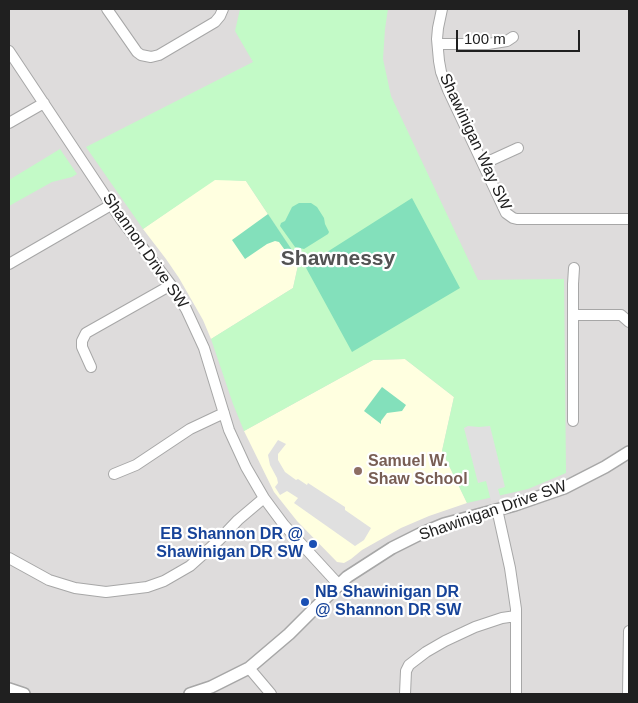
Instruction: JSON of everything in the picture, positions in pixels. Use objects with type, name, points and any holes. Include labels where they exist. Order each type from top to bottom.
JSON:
[{"type":"street","points":[[107,9],[136,52],[141,56],[151,57],[159,55],[215,22],[223,9]]},
{"type":"street","name":"Shawinigan Way SW","points":[[442,9],[438,28],[438,44],[439,61],[445,83],[506,213],[513,218],[521,219],[629,219]]},
{"type":"street","points":[[438,44],[488,44],[507,41],[513,37]]},
{"type":"street","name":"Shannon Drive SW","points":[[9,51],[111,205],[171,285],[186,309],[204,348],[229,430],[264,498],[284,525],[339,585]]},
{"type":"street","points":[[9,123],[44,103]]},
{"type":"street","points":[[483,164],[518,148]]},
{"type":"street","points":[[9,264],[111,205]]},
{"type":"street","points":[[573,421],[574,268]]},
{"type":"street","points":[[91,367],[82,347],[82,341],[86,333],[171,285]]},
{"type":"street","points":[[573,315],[621,315],[629,322]]},
{"type":"street","points":[[114,474],[136,465],[190,429],[224,413]]},
{"type":"street","name":"Shawinigan Drive SW","points":[[190,694],[211,687],[249,668],[289,634],[347,577],[392,548],[444,524],[531,500],[564,488],[629,452]]},
{"type":"street","points":[[9,558],[48,580],[75,588],[106,592],[146,587],[164,581],[190,566],[264,498]]},
{"type":"street","points":[[497,509],[510,568],[516,616],[516,694]]},
{"type":"street","points":[[405,694],[406,671],[410,665],[426,652],[475,627],[502,618],[516,616]]},
{"type":"street","points":[[628,694],[629,631]]},
{"type":"street","points":[[249,668],[271,694]]},
{"type":"street","points":[[9,689],[22,694]]},
{"type":"shaded area","points":[[9,9],[629,9],[629,694],[9,694]]},
{"type":"shaded area","points":[[215,179],[246,181],[299,261],[293,288],[211,339],[203,320],[179,278],[143,229]]},
{"type":"shaded area","name":"Samuel W. Shaw School","points":[[405,359],[454,397],[442,451],[467,503],[401,528],[362,550],[344,563],[337,562],[297,521],[274,492],[244,431],[373,360]]},
{"type":"shaded area","points":[[468,426],[490,426],[505,487],[498,489],[501,499],[491,501],[486,481],[478,483],[464,428]]},
{"type":"shaded area","points":[[278,440],[286,444],[278,454],[278,460],[285,472],[296,480],[298,479],[307,485],[308,483],[345,507],[345,510],[371,528],[364,540],[355,546],[294,503],[298,498],[287,491],[280,495],[275,487],[278,483],[277,478],[270,465],[268,455]]},
{"type":"green space","points":[[240,9],[388,9],[383,59],[391,96],[478,280],[564,279],[566,473],[528,489],[467,503],[442,451],[454,397],[405,359],[373,360],[244,431],[211,339],[293,288],[299,261],[246,181],[215,180],[143,229],[86,147],[253,62],[235,31]]},
{"type":"green space","points":[[60,149],[77,174],[52,182],[9,206],[9,180]]},
{"type":"green space","points":[[412,198],[460,288],[352,352],[305,266]]},
{"type":"green space","points":[[299,203],[311,203],[317,207],[324,218],[329,232],[304,249],[295,247],[280,226],[285,221],[292,207]]},
{"type":"green space","points":[[268,214],[292,250],[287,253],[279,242],[275,241],[267,244],[245,259],[232,240]]},
{"type":"green space","points":[[382,387],[406,405],[402,411],[387,413],[381,424],[364,411]]},
{"type":"place","name":"Samuel W. Shaw School","points":[[358,471]]},
{"type":"place","name":"EB Shannon DR @ Shawinigan DR SW","points":[[313,544]]},
{"type":"place","name":"NB Shawinigan DR @ Shannon DR SW","points":[[305,602]]},
{"type":"district","name":"Shawnessy","points":[[338,259]]}]
